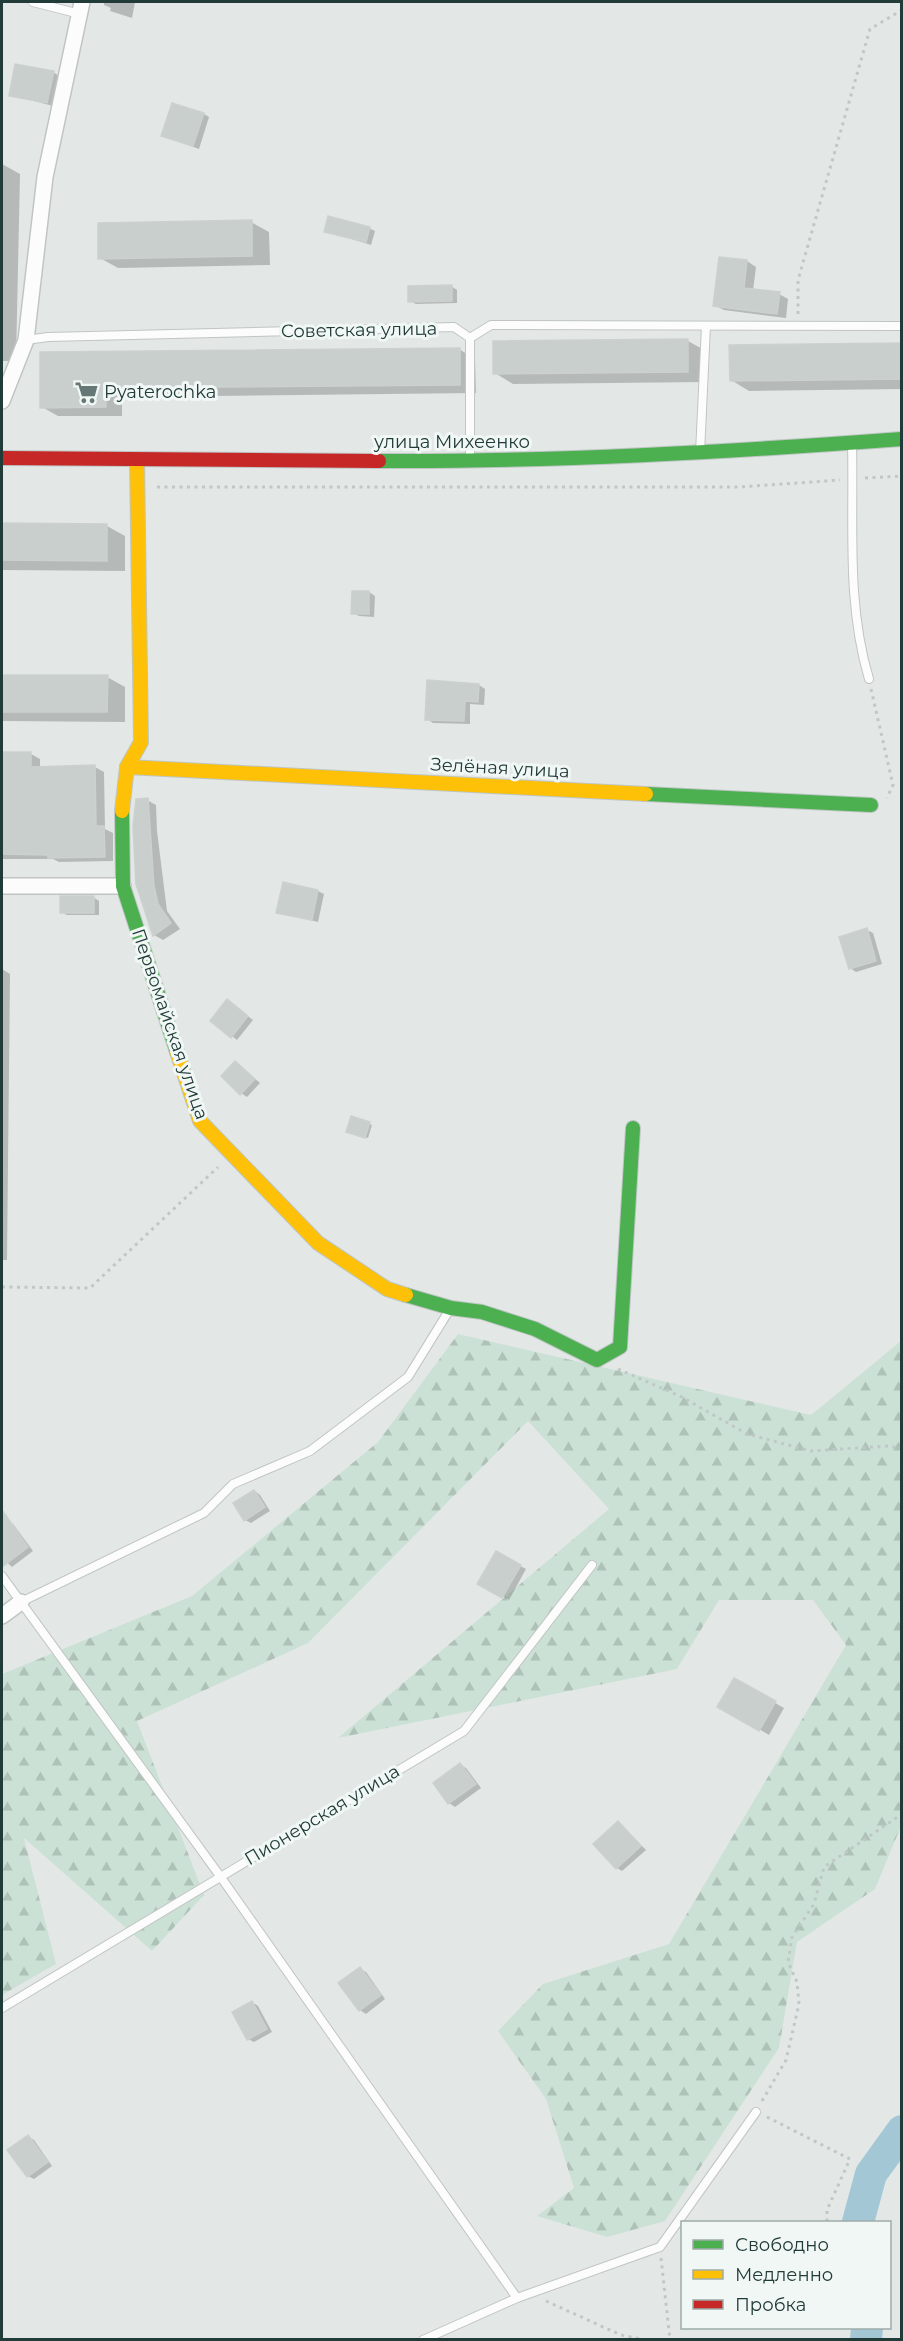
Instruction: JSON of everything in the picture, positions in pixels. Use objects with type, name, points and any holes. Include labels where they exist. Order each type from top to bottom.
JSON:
[{"type":"street","points":[[2,401],[27,340],[45,177],[81,8]]},
{"type":"street","name":"улица Михеенко","points":[[2,458],[470,461],[700,454],[902,439]]},
{"type":"street","name":"Первомайская улица","points":[[137,459],[141,741],[127,767],[120,826],[123,886],[200,1121],[318,1243],[387,1289],[451,1308],[482,1312],[535,1329],[597,1359]]},
{"type":"street","name":"Зелёная улица","points":[[127,767],[871,805]]},
{"type":"street","points":[[2,886],[123,886]]},
{"type":"street","points":[[597,1359],[620,1347],[633,1128]]},
{"type":"street","points":[[2,1616],[21,1602]]},
{"type":"lane","points":[[33,2],[81,8]]},
{"type":"lane","points":[[470,461],[470,338],[490,325],[902,326]]},
{"type":"lane","points":[[700,454],[706,326]]},
{"type":"lane","name":"Советская улица","points":[[27,340],[48,337],[454,327],[470,338]]},
{"type":"lane","points":[[852,443],[852,580],[862,658],[869,679]]},
{"type":"lane","points":[[21,1602],[204,1513],[233,1484],[310,1451],[408,1377],[451,1308]]},
{"type":"lane","name":"Пионерская улица","points":[[2,2008],[464,1731],[592,1565]]},
{"type":"lane","points":[[2,1576],[220,1876],[517,2298]]},
{"type":"lane","points":[[423,2340],[517,2298],[660,2247],[756,2112]]},
{"type":"path","points":[[797,326],[798,280],[870,29],[902,10]]},
{"type":"path","points":[[137,487],[740,487],[902,476]]},
{"type":"path","points":[[869,679],[893,785],[891,794],[883,803],[871,805]]},
{"type":"path","points":[[2,1287],[90,1288],[232,1154]]},
{"type":"path","points":[[597,1359],[682,1397],[747,1434],[811,1451],[888,1446],[902,1449]]},
{"type":"path","points":[[827,2221],[827,2210],[850,2159],[756,2112],[786,2060],[799,2004],[797,1982],[788,1962],[792,1937],[814,1904],[824,1867],[902,1814]]},
{"type":"path","points":[[660,2247],[670,2340]]},
{"type":"path","points":[[517,2298],[546,2301],[621,2335],[645,2340]]},
{"type":"green space","points":[[458,1334],[811,1415],[901,1341],[901,1826],[875,1889],[797,1942],[779,2048],[665,2221],[607,2237],[537,2216],[574,2188],[546,2099],[498,2031],[543,1984],[669,1944],[846,1645],[813,1600],[719,1600],[677,1669],[338,1738],[609,1509],[528,1421],[308,1643],[137,1721],[204,1895],[152,1951],[24,1838],[56,1964],[2,1995],[2,1674],[192,1596],[378,1442]]},
{"type":"building","points":[[15,64],[54,71],[47,103],[9,96]]},
{"type":"building","points":[[172,103],[204,113],[193,146],[161,136]]},
{"type":"building","points":[[328,216],[370,227],[366,242],[324,232]]},
{"type":"building","points":[[252,220],[252,256],[98,259],[98,223]]},
{"type":"building","points":[[719,257],[747,260],[744,288],[780,292],[777,314],[713,306]]},
{"type":"building","points":[[452,285],[452,301],[408,302],[408,286]]},
{"type":"building","points":[[688,339],[688,372],[493,374],[493,341]]},
{"type":"building","points":[[902,343],[902,379],[730,381],[729,345]]},
{"type":"building","points":[[460,348],[460,385],[106,388],[106,407],[40,408],[40,352]]},
{"type":"building","points":[[2,523],[107,524],[107,561],[2,560]]},
{"type":"building","points":[[352,591],[369,591],[369,614],[351,614]]},
{"type":"building","points":[[2,675],[108,675],[107,712],[2,712]]},
{"type":"building","points":[[427,680],[479,684],[478,702],[465,701],[464,721],[425,720]]},
{"type":"building","points":[[2,752],[31,752],[31,767],[95,765],[96,826],[104,826],[105,857],[48,858],[48,855],[2,854]]},
{"type":"building","points":[[148,798],[154,886],[158,904],[171,923],[153,936],[136,884],[133,826],[136,799]]},
{"type":"building","points":[[283,882],[318,890],[312,920],[276,913]]},
{"type":"building","points":[[60,896],[94,896],[94,913],[60,913]]},
{"type":"building","points":[[867,928],[876,961],[849,969],[839,937]]},
{"type":"building","points":[[227,999],[248,1016],[231,1038],[210,1021]]},
{"type":"building","points":[[235,1061],[255,1079],[240,1095],[221,1076]]},
{"type":"building","points":[[351,1116],[370,1122],[365,1138],[346,1132]]},
{"type":"building","points":[[254,1490],[265,1507],[244,1521],[233,1503]]},
{"type":"building","points":[[2,1510],[28,1547],[2,1567]]},
{"type":"building","points":[[496,1551],[521,1565],[502,1598],[477,1584]]},
{"type":"building","points":[[734,1678],[776,1701],[759,1731],[717,1707]]},
{"type":"building","points":[[460,1763],[476,1784],[448,1804],[433,1783]]},
{"type":"building","points":[[618,1821],[641,1846],[616,1869],[593,1844]]},
{"type":"building","points":[[360,1967],[381,1995],[359,2011],[338,1983]]},
{"type":"building","points":[[252,2001],[267,2029],[247,2040],[232,2012]]},
{"type":"building","points":[[28,2135],[48,2162],[27,2177],[7,2150]]},
{"type":"waterway","points":[[858,2221],[871,2174],[902,2131]]},
{"type":"waterway","points":[[866,2340],[867,2329]]},
{"type":"traffic: fast","points":[[379,461],[510,460],[641,455],[902,439]]},
{"type":"traffic: fast","points":[[646,794],[871,805]]},
{"type":"traffic: fast","points":[[122,811],[123,886],[177,1052]]},
{"type":"traffic: fast","points":[[406,1295],[451,1308],[482,1312],[535,1329],[597,1360],[620,1347],[633,1128]]},
{"type":"traffic: slow","points":[[122,811],[127,767],[141,742],[137,459]]},
{"type":"traffic: slow","points":[[127,767],[646,794]]},
{"type":"traffic: slow","points":[[177,1052],[200,1121],[318,1243],[387,1289],[406,1295]]},
{"type":"traffic: jam","points":[[2,458],[379,461]]},
{"type":"place","name":"Pyaterochka","points":[[86,392]]}]
